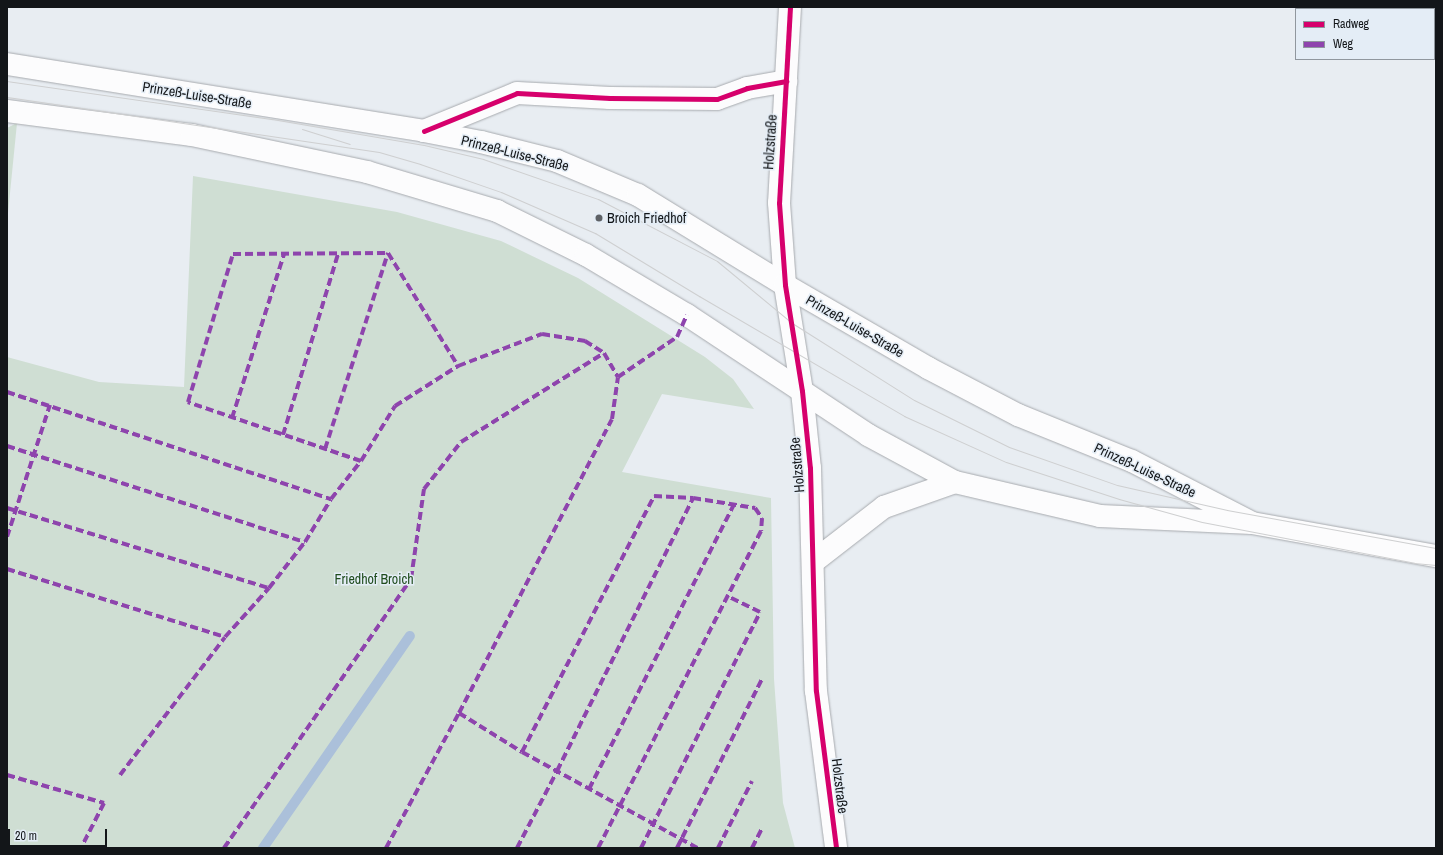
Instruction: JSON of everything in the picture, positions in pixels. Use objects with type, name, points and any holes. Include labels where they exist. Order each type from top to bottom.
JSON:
[{"type":"main road","name":"Holzstraße","points":[[790,7],[779,203],[785,285],[802,391],[810,468],[816,692],[836,848]]},
{"type":"main road","name":"Prinzeß-Luise-Straße","points":[[7,64],[424,131],[481,142],[557,161],[638,195],[785,285],[928,368],[1018,415],[1132,461],[1252,523]]},
{"type":"main road","points":[[424,131],[517,92],[610,98],[717,99],[747,88],[786,81]]},
{"type":"main road","name":"Prinzeß-Luise-Straße","points":[[7,111],[192,135],[367,172],[497,211],[586,255],[687,315],[868,435],[955,482],[1100,516],[1252,523],[1436,556]]},
{"type":"main road","points":[[813,562],[884,508],[955,482]]},
{"type":"green space","points":[[17,123],[7,223],[7,128]]},
{"type":"green space","name":"Friedhof Broich","points":[[193,176],[397,212],[501,241],[578,278],[705,357],[733,379],[754,409],[662,394],[622,472],[771,498],[774,679],[783,803],[795,848],[7,848],[7,357],[99,382],[184,387]]},
{"type":"waterway","points":[[263,848],[410,636]]},
{"type":"tram line","points":[[7,81],[272,119],[424,145],[483,159],[598,199],[717,261],[792,323],[914,400],[1009,447],[1117,485],[1227,510],[1436,548]]},
{"type":"tram line","points":[[7,97],[379,152],[420,164],[501,192],[595,233],[699,296],[904,416],[1006,462],[1119,499],[1202,522],[1414,563],[1436,565]]},
{"type":"tram line","points":[[302,129],[350,144]]},
{"type":"marked path","points":[[325,449],[388,253]]},
{"type":"marked path","points":[[361,461],[188,402],[233,254],[388,253],[458,366]]},
{"type":"marked path","points":[[232,418],[284,254]]},
{"type":"marked path","points":[[283,435],[338,254]]},
{"type":"marked path","points":[[120,775],[225,637],[269,588],[305,542],[331,499],[361,461],[395,406],[458,366],[542,334],[585,341],[604,353],[618,377],[677,337],[687,315]]},
{"type":"marked path","points":[[224,848],[411,579],[424,489],[461,442],[604,353]]},
{"type":"marked path","points":[[386,848],[459,713],[612,419],[618,377]]},
{"type":"marked path","points":[[7,392],[331,499]]},
{"type":"marked path","points":[[7,537],[50,405]]},
{"type":"marked path","points":[[7,446],[305,542]]},
{"type":"marked path","points":[[522,752],[654,496],[693,498],[755,508],[762,518],[761,531],[598,848]]},
{"type":"marked path","points":[[517,848],[693,498]]},
{"type":"marked path","points":[[589,789],[734,504]]},
{"type":"marked path","points":[[7,508],[269,588]]},
{"type":"marked path","points":[[7,569],[225,637]]},
{"type":"marked path","points":[[641,848],[760,612],[727,596]]},
{"type":"marked path","points":[[677,848],[762,679]]},
{"type":"marked path","points":[[459,713],[522,752],[697,848]]},
{"type":"marked path","points":[[7,775],[104,803],[81,848]]},
{"type":"marked path","points":[[718,848],[752,781]]},
{"type":"marked path","points":[[752,848],[762,828]]},
{"type":"cycle path","points":[[790,7],[779,203],[785,285],[802,391],[810,468],[816,691],[836,848]]},
{"type":"cycle path","points":[[424,131],[517,93],[610,98],[717,99],[747,88],[786,81]]},
{"type":"place","name":"Broich Friedhof","points":[[599,218]]}]
